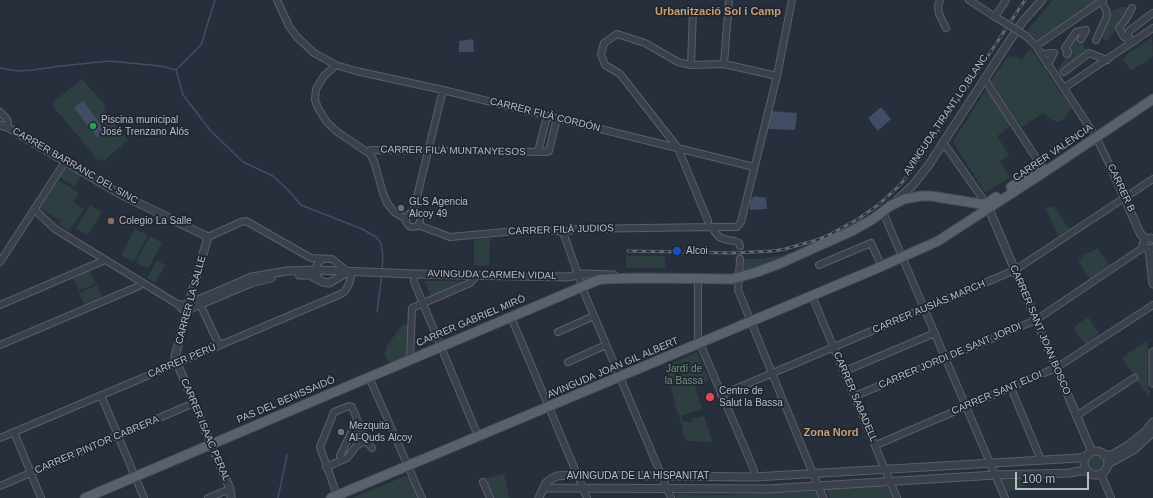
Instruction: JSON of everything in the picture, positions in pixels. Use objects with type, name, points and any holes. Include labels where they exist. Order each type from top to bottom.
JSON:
[{"type":"main road","name":"CARRER VALÈNCIA","points":[[988,206],[1094,135],[1153,92]]},
{"type":"main road","name":"CARRER VALÈNCIA","points":[[903,257],[942,240],[966,224],[1042,167],[1153,99]]},
{"type":"main road","points":[[886,209],[904,199],[921,196],[939,197],[988,206]]},
{"type":"main road","points":[[965,202],[969,208],[970,214],[966,224]]},
{"type":"main road","name":"AVINGUDA TIRANT LO BLANC","points":[[582,287],[603,279],[698,279],[732,278],[743,276],[803,254],[852,231],[886,209]]},
{"type":"main road","name":"AVINGUDA JOAN GIL ALBERT","points":[[336,497],[903,257]]},
{"type":"main road","name":"CARRER GABRIEL MIRÓ","points":[[369,377],[582,287]]},
{"type":"main road","name":"PAS DEL BENISSAIDÓ","points":[[85,498],[369,377]]},
{"type":"street","name":"CARRER FILÀ CORDÓN","points":[[277,0],[289,26],[297,37],[314,53],[336,65],[754,167]]},
{"type":"street","points":[[724,64],[729,0]]},
{"type":"street","points":[[754,167],[777,76],[792,0]]},
{"type":"street","points":[[940,0],[938,6],[939,14],[946,28]]},
{"type":"street","name":"CARRER B","points":[[969,0],[1026,36],[1036,46],[1094,135],[1113,172],[1140,232],[1145,239]]},
{"type":"street","points":[[995,16],[1006,0]]},
{"type":"street","name":"AVINGUDA TIRANT LO BLANC","points":[[886,209],[913,185],[928,166],[1024,20],[1042,0]]},
{"type":"street","points":[[1036,46],[1102,1],[1106,10],[1106,16],[1096,40]]},
{"type":"street","points":[[1132,8],[1119,28],[1124,37],[1132,40]]},
{"type":"street","points":[[691,65],[694,11]]},
{"type":"street","points":[[1132,40],[1129,31],[1153,13]]},
{"type":"street","points":[[1065,50],[1076,32],[1086,30],[1081,40],[1076,32],[1070,22]]},
{"type":"street","points":[[1064,88],[1107,60],[1132,40],[1153,28]]},
{"type":"street","points":[[740,246],[739,243],[735,241],[719,237],[709,225],[678,148],[620,74],[605,65],[601,54],[604,43],[617,34],[645,43],[678,62],[691,65],[724,64],[777,76]]},
{"type":"street","points":[[1041,54],[1054,53],[1048,65]]},
{"type":"street","points":[[1064,72],[1089,54],[1107,60]]},
{"type":"street","points":[[336,65],[324,76],[317,86],[315,95],[316,105],[332,128],[368,152],[374,161],[387,203],[394,212],[406,219],[408,225],[411,227],[418,225],[420,218],[413,213]]},
{"type":"street","points":[[983,81],[987,84],[1042,167]]},
{"type":"street","points":[[406,219],[408,215],[413,213],[443,90]]},
{"type":"street","points":[[0,112],[7,119],[8,123],[3,126]]},
{"type":"street","name":"CARRER FILÀ MUNTANYESOS","points":[[538,152],[547,116]]},
{"type":"street","name":"CARRER FILÀ MUNTANYESOS","points":[[368,152],[371,150],[546,152],[549,151],[557,118]]},
{"type":"street","name":"CARRER BARRANC DEL SINC","points":[[3,126],[118,193],[208,237]]},
{"type":"street","points":[[943,143],[988,206]]},
{"type":"street","points":[[0,262],[65,162]]},
{"type":"street","name":"CARRER FILÀ JUDIOS","points":[[418,225],[450,237],[538,229],[564,232],[577,229],[709,225],[737,227],[741,222],[754,167]]},
{"type":"street","name":"CARRER AUSIÀS MARCH","points":[[722,395],[1015,270],[1153,179]]},
{"type":"street","name":"CARRER SANT JOAN BOSCO","points":[[988,206],[1076,416],[1089,454]]},
{"type":"street","points":[[34,209],[55,229],[179,305],[188,307],[200,304],[251,283],[271,278],[307,275],[329,283],[350,272]]},
{"type":"street","points":[[886,209],[903,257],[1005,498]]},
{"type":"street","points":[[208,237],[246,221],[311,258],[320,261]]},
{"type":"street","points":[[564,232],[582,287],[671,498]]},
{"type":"street","name":"CARRER LA SALLE","points":[[177,363],[175,357],[208,237]]},
{"type":"street","points":[[1153,239],[1145,239],[1143,244],[1149,248],[1153,284]]},
{"type":"street","points":[[819,264],[871,243],[882,267]]},
{"type":"street","name":"CARRER JORDI DE SANT JORDI","points":[[855,396],[1036,320],[1149,248]]},
{"type":"street","points":[[320,280],[313,270],[320,261],[329,258],[335,261],[337,267],[334,280]]},
{"type":"street","points":[[740,259],[738,290],[823,498]]},
{"type":"street","points":[[0,305],[105,260]]},
{"type":"street","name":"AVINGUDA CARMEN VIDAL","points":[[188,307],[243,281],[281,271],[313,270],[337,267],[350,272],[410,274],[568,277],[578,274]]},
{"type":"street","name":"CARRER PERÚ","points":[[0,438],[341,294],[345,291],[349,284],[350,272]]},
{"type":"street","points":[[410,274],[478,436]]},
{"type":"street","name":"AVINGUDA TIRANT LO BLANC","points":[[578,274],[640,275],[650,278]]},
{"type":"street","points":[[410,359],[412,308],[470,284],[477,275]]},
{"type":"street","points":[[698,279],[697,335],[754,470],[754,477]]},
{"type":"street","points":[[0,345],[139,286],[141,282]]},
{"type":"street","name":"CARRER SABADELL","points":[[812,296],[876,445],[897,498]]},
{"type":"street","points":[[200,304],[219,345]]},
{"type":"street","name":"CARRER SANT ELOI","points":[[876,445],[1056,368],[1153,305]]},
{"type":"street","points":[[558,332],[594,316]]},
{"type":"street","points":[[511,317],[587,498]]},
{"type":"street","points":[[845,372],[935,333]]},
{"type":"street","points":[[568,362],[606,345]]},
{"type":"street","points":[[1153,352],[1153,383]]},
{"type":"street","name":"CARRER ISAAC PERAL","points":[[177,363],[230,489],[231,498]]},
{"type":"street","points":[[369,377],[422,498]]},
{"type":"street","points":[[1076,416],[1134,378]]},
{"type":"street","points":[[1011,388],[1041,460]]},
{"type":"street","points":[[101,396],[144,498]]},
{"type":"street","name":"CARRER PINTOR CABRERA","points":[[0,486],[194,403]]},
{"type":"street","points":[[336,497],[320,447],[332,414],[349,406],[352,407],[366,441],[372,448]]},
{"type":"street","points":[[340,456],[357,420]]},
{"type":"street","points":[[1104,454],[1108,464],[1106,470],[1102,474],[1095,475],[1087,471],[1084,463],[1089,454],[1098,451],[1109,456],[1129,445],[1145,432],[1153,422]]},
{"type":"street","points":[[14,432],[41,498]]},
{"type":"street","points":[[1108,464],[1135,448],[1153,432]]},
{"type":"street","points":[[326,467],[347,458],[356,446],[366,441]]},
{"type":"street","name":"AVINGUDA DE LA HISPANITAT","points":[[1087,471],[768,489],[544,487],[548,481],[554,477],[578,475],[754,477],[1079,458],[1089,454]]},
{"type":"street","points":[[1102,474],[1111,498]]},
{"type":"street","points":[[483,482],[490,498]]},
{"type":"street","points":[[539,498],[544,487]]},
{"type":"street","points":[[208,498],[230,489]]},
{"type":"green space","points":[[1053,0],[1099,0],[1038,41],[1027,31]]},
{"type":"green space","points":[[1127,7],[1129,10],[1107,41],[1100,37],[1108,10]]},
{"type":"green space","points":[[1077,36],[1088,52],[1060,72],[1058,69],[1069,52],[1067,48]]},
{"type":"green space","points":[[1152,37],[1153,56],[1131,71],[1123,59],[1126,55]]},
{"type":"green space","points":[[1030,48],[1071,108],[1065,118],[1059,122],[1052,120],[1043,113],[1022,127],[991,81],[1008,56],[1016,57],[1022,60]]},
{"type":"green space","name":"Piscina municipal José Trenzano Alós","points":[[82,79],[105,105],[103,107],[105,109],[104,110],[128,140],[104,162],[101,159],[98,160],[53,106],[53,102]]},
{"type":"green space","points":[[985,91],[988,91],[1011,126],[997,136],[1009,155],[1000,162],[1010,177],[987,192],[984,191],[953,142]]},
{"type":"green space","points":[[68,166],[82,174],[75,187],[60,177]]},
{"type":"green space","points":[[59,180],[79,193],[73,202],[84,209],[69,231],[59,225],[72,204],[61,221],[40,208]]},
{"type":"green space","points":[[90,205],[102,212],[88,235],[76,228]]},
{"type":"green space","points":[[1049,206],[1051,208],[1054,206],[1069,229],[1058,236],[1046,208]]},
{"type":"green space","points":[[135,229],[148,235],[134,261],[121,255]]},
{"type":"green space","points":[[150,236],[162,243],[148,269],[136,262]]},
{"type":"green space","points":[[490,238],[489,266],[474,265],[474,240]]},
{"type":"green space","points":[[1097,248],[1109,265],[1090,279],[1078,261],[1084,254],[1092,252]]},
{"type":"green space","points":[[786,255],[743,271],[744,259],[758,259]]},
{"type":"green space","points":[[626,256],[665,256],[665,268],[626,268]]},
{"type":"green space","points":[[157,260],[165,265],[155,283],[147,278]]},
{"type":"green space","points":[[90,271],[96,284],[78,290],[73,278]]},
{"type":"green space","points":[[424,281],[460,281],[460,284],[431,297]]},
{"type":"green space","points":[[97,285],[103,298],[85,306],[79,293]]},
{"type":"green space","points":[[1089,318],[1099,334],[1085,344],[1073,327]]},
{"type":"green space","points":[[403,324],[408,325],[407,356],[389,363],[385,355],[386,347]]},
{"type":"green space","points":[[1148,340],[1147,381],[1150,396],[1148,396],[1122,358]]},
{"type":"green space","name":"Jardí de la Bassa","points":[[697,352],[709,380],[695,386],[702,409],[681,416],[683,422],[687,421],[688,423],[692,422],[691,419],[704,416],[712,442],[688,441],[685,439],[666,366]]},
{"type":"green space","points":[[1096,454],[1102,457],[1105,463],[1102,469],[1096,472],[1090,469],[1087,463],[1090,457]]},
{"type":"green space","points":[[504,474],[509,498],[494,498],[486,480],[487,478]]},
{"type":"green space","points":[[405,476],[409,477],[418,498],[353,498]]},
{"type":"green space","points":[[1041,478],[1007,493],[1002,480]]},
{"type":"green space","points":[[884,486],[888,488],[892,498],[830,498],[827,491],[828,489]]},
{"type":"green space","points":[[814,491],[818,498],[677,498],[675,496],[678,494],[724,495]]},
{"type":"water","points":[[473,39],[474,52],[459,52],[459,41]]},
{"type":"water","points":[[83,101],[105,130],[97,137],[74,108]]},
{"type":"water","points":[[881,107],[891,119],[878,131],[868,118]]},
{"type":"water","points":[[770,111],[797,113],[795,130],[767,129]]},
{"type":"water","points":[[754,196],[766,198],[767,209],[750,210],[750,201]]},
{"type":"waterway","points":[[176,70],[201,45],[215,0]]},
{"type":"waterway","points":[[0,68],[18,71],[109,61],[161,66],[176,70]]},
{"type":"waterway","points":[[176,70],[183,95],[210,130],[243,162],[273,176],[301,205],[362,229],[376,237],[381,243],[383,257],[382,270]]},
{"type":"waterway","points":[[377,312],[382,274]]},
{"type":"waterway","points":[[278,498],[287,455]]},
{"type":"tunnel","points":[[740,246],[740,259]]},
{"type":"railway","points":[[628,251],[732,253],[773,251],[817,240],[858,219],[878,205],[898,187],[911,172],[1025,0]]},
{"type":"place","name":"Piscina municipal José Trenzano Alós","points":[[93,126]]},
{"type":"place","name":"GLS Agencia Alcoy 49","points":[[401,208]]},
{"type":"place","name":"Colegio La Salle","points":[[111,221]]},
{"type":"place","name":"Alcoi","points":[[677,251]]},
{"type":"place","name":"Centre de Salut la Bassa","points":[[710,397]]},
{"type":"place","name":"Mezquita Al-Quds Alcoy","points":[[341,432]]},
{"type":"district","name":"Urbanització Sol i Camp","points":[[718,12]]},
{"type":"district","name":"Zona Nord","points":[[831,433]]}]
